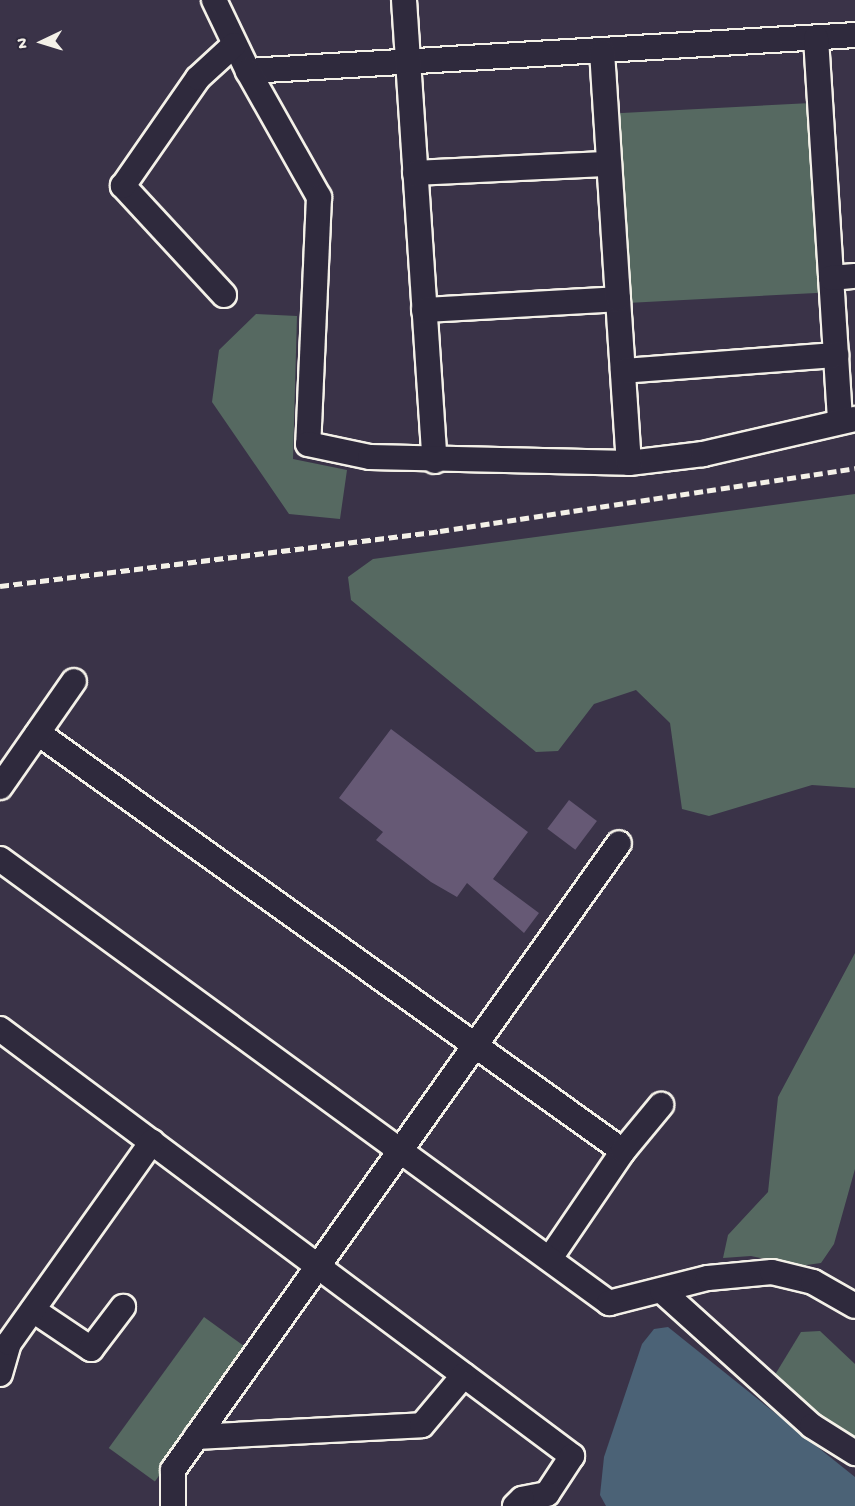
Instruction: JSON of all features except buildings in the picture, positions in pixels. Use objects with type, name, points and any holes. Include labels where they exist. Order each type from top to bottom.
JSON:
[{"type":"street","points":[[214,0],[234,45],[319,197],[308,444],[370,457],[435,461],[629,464],[704,454],[848,419],[836,355],[843,277],[816,38]]},
{"type":"street","points":[[404,0],[435,461]]},
{"type":"street","points":[[248,71],[408,60],[602,52],[855,35]]},
{"type":"street","points":[[224,295],[123,186],[198,78],[234,45]]},
{"type":"street","points":[[602,52],[629,464]]},
{"type":"street","points":[[415,173],[609,164]]},
{"type":"street","points":[[424,310],[618,299]]},
{"type":"street","points":[[622,371],[836,355]]},
{"type":"street","points":[[0,787],[74,681]]},
{"type":"street","points":[[38,733],[623,1151]]},
{"type":"street","points":[[173,1506],[173,1470],[619,843]]},
{"type":"street","points":[[0,859],[400,1152],[551,1257],[609,1303],[708,1278],[772,1272],[813,1282],[855,1306]]},
{"type":"street","points":[[0,1029],[572,1456],[547,1494],[522,1499],[515,1506]]},
{"type":"street","points":[[551,1257],[623,1151],[661,1105]]},
{"type":"street","points":[[0,1374],[5,1340],[33,1310],[152,1142]]},
{"type":"street","points":[[662,1291],[812,1426],[855,1453]]},
{"type":"street","points":[[33,1310],[91,1349],[123,1307]]},
{"type":"street","points":[[196,1437],[422,1425],[464,1376]]},
{"type":"green space","points":[[811,103],[821,293],[627,303],[617,113]]},
{"type":"green space","points":[[256,314],[297,316],[293,459],[347,470],[340,519],[289,514],[212,402],[219,350]]},
{"type":"green space","points":[[855,494],[855,788],[812,785],[709,816],[682,809],[670,723],[636,690],[594,704],[558,751],[536,752],[351,600],[348,577],[373,559]]},
{"type":"green space","points":[[855,953],[855,1169],[834,1244],[821,1263],[799,1266],[751,1256],[723,1258],[728,1235],[768,1192],[778,1097]]},
{"type":"green space","points":[[204,1317],[250,1351],[155,1482],[109,1448]]},
{"type":"green space","points":[[820,1331],[855,1364],[855,1442],[817,1420],[773,1378],[801,1332]]},
{"type":"water","points":[[668,1327],[855,1477],[855,1506],[606,1506],[600,1495],[604,1457],[642,1344],[654,1329]]},
{"type":"railway","points":[[0,586],[440,531],[855,468]]}]
